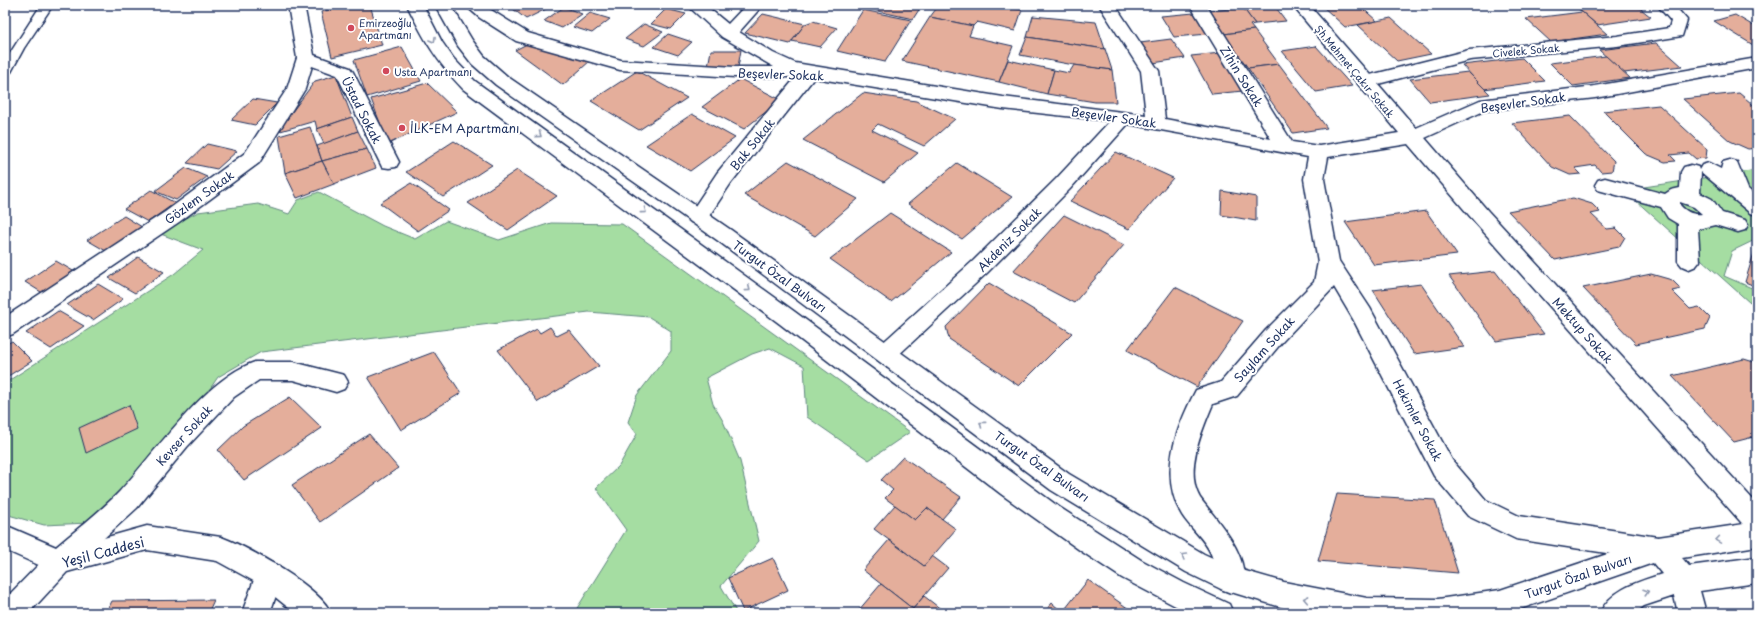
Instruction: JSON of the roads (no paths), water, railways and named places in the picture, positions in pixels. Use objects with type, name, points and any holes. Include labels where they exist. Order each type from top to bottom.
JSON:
[{"type":"street","name":"Gözlem Sokak","points":[[5,328],[172,217],[252,158],[296,89],[306,58],[296,5]]},
{"type":"street","points":[[415,5],[434,42],[448,63],[469,85],[746,287],[1033,503],[1135,571],[1189,600],[1219,613]]},
{"type":"street","name":"Turgut Özal Bulvarı","points":[[443,5],[464,42],[478,60],[502,81],[698,217],[886,353],[1060,482],[1195,563],[1231,580],[1284,595],[1367,611],[1438,612],[1500,603],[1658,549],[1757,534]]},
{"type":"street","name":"Beşevler Sokak","points":[[473,5],[486,16],[522,37],[620,65],[735,72],[810,72],[1003,103],[1156,122],[1286,148],[1318,152],[1411,137],[1480,106],[1596,92],[1757,63]]},
{"type":"street","points":[[695,5],[728,33],[779,63],[810,72]]},
{"type":"street","points":[[728,33],[755,5]]},
{"type":"street","points":[[1107,5],[1150,71],[1156,122]]},
{"type":"street","name":"Zihin Sokak","points":[[1198,5],[1286,148]]},
{"type":"street","name":"Şh.Mehmet Çakır Sokak","points":[[1300,5],[1411,137]]},
{"type":"street","name":"Civelek Sokak","points":[[1366,82],[1469,55],[1617,41],[1676,32],[1679,20],[1665,5]]},
{"type":"street","name":"Üstad Sokak","points":[[306,58],[344,72],[389,162]]},
{"type":"street","name":"Bak Sokak","points":[[698,217],[724,178],[810,72]]},
{"type":"street","name":"Akdeniz Sokak","points":[[886,353],[980,267],[1063,184],[1124,117]]},
{"type":"street","name":"Mektup Sokak","points":[[1411,137],[1757,522]]},
{"type":"street","name":"Hekimler Sokak","points":[[1318,152],[1314,179],[1329,262],[1362,314],[1443,468],[1477,508],[1516,527],[1658,549]]},
{"type":"street","points":[[1730,167],[1739,192]]},
{"type":"street","points":[[1690,197],[1700,171],[1739,192],[1757,208]]},
{"type":"street","points":[[1605,185],[1669,202]]},
{"type":"street","points":[[1669,202],[1673,197],[1690,197],[1705,204],[1712,214],[1738,222]]},
{"type":"street","points":[[1669,202],[1675,213],[1688,220],[1702,222],[1708,221],[1712,214]]},
{"type":"street","points":[[1688,220],[1689,261]]},
{"type":"street","name":"Saylam Sokak","points":[[1231,580],[1223,550],[1200,521],[1184,492],[1182,460],[1192,425],[1204,397],[1229,389],[1274,336],[1324,285],[1329,262]]},
{"type":"street","name":"Kevser Sokak","points":[[59,562],[128,500],[178,440],[226,390],[255,370],[293,371],[336,382]]},
{"type":"street","points":[[5,537],[59,562]]},
{"type":"street","name":"Yeşil Caddesi","points":[[10,613],[59,562],[147,538],[222,550],[269,575],[317,613]]},
{"type":"street","points":[[1658,549],[1684,580],[1692,613]]},
{"type":"street","points":[[1614,613],[1635,596],[1684,580],[1757,570]]},
{"type":"street","points":[[256,613],[269,575]]},
{"type":"lane","points":[[5,72],[18,48],[47,5]]},
{"type":"place","name":"Emirzeoğlu Apartmanı","points":[[351,28]]},
{"type":"place","name":"Usta Apartmanı","points":[[386,71]]},
{"type":"place","name":"İLK-EM Apartmanı","points":[[402,128]]}]
